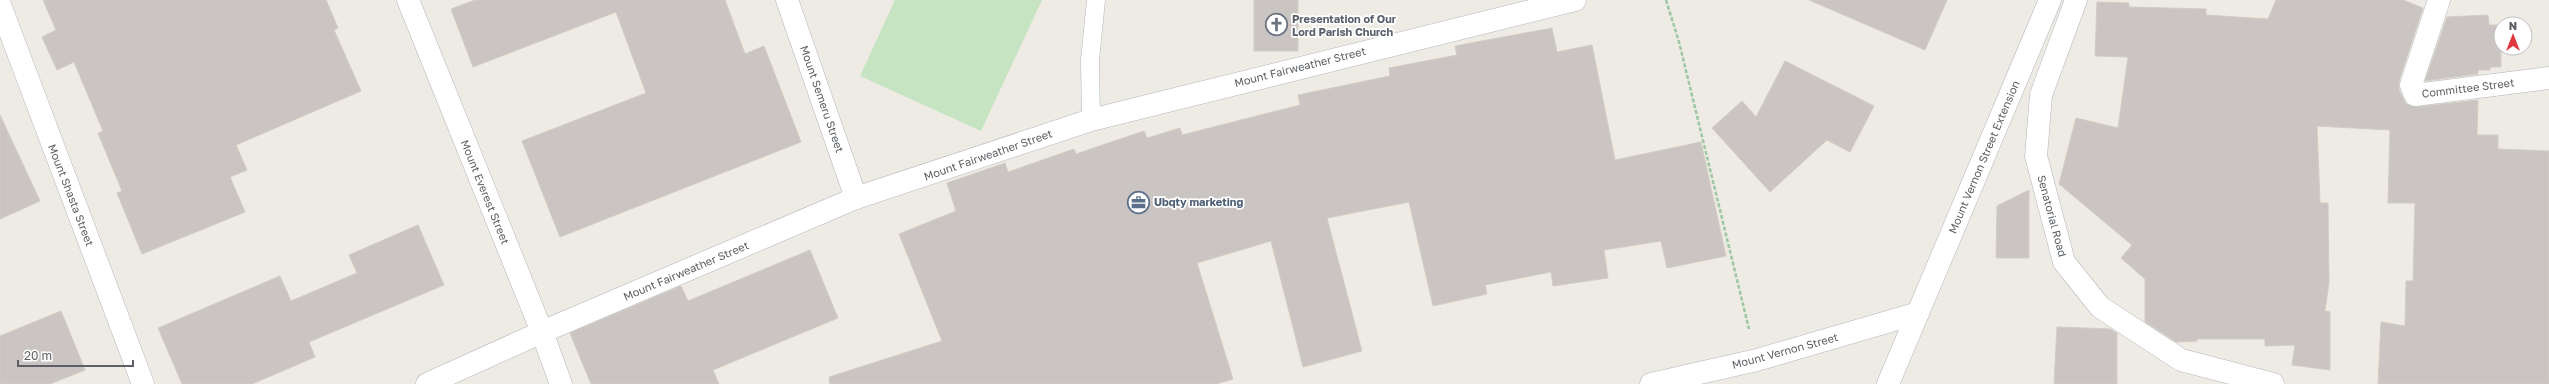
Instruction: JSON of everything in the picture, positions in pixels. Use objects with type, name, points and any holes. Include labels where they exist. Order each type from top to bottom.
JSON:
[{"type":"street","name":"Mount Everest Street","points":[[408,0],[542,332],[561,384]]},
{"type":"street","name":"Mount Semeru Street","points":[[787,0],[856,198]]},
{"type":"street","name":"Mount Fairweather Street","points":[[427,384],[542,332],[856,198],[1091,120],[1575,0]]},
{"type":"street","name":"Mount Vernon Street Extension","points":[[1888,384],[2050,0]]},
{"type":"street","name":"Senatorial Road","points":[[2076,0],[2041,95],[2036,156],[2064,262],[2100,307],[2181,360],[2273,384]]},
{"type":"street","name":"Committee Street","points":[[2439,0],[2412,85],[2415,95],[2549,78]]},
{"type":"street","name":"Mount Shasta Street","points":[[0,6],[143,384]]},
{"type":"street","name":"Mount Vernon Street","points":[[1651,384],[1757,360],[1918,313]]},
{"type":"lane","points":[[1091,120],[1090,60],[1096,0]]},
{"type":"path","points":[[1666,0],[1679,42],[1757,360]]},
{"type":"green space","points":[[895,0],[1042,0],[981,131],[860,76]]},
{"type":"building","points":[[43,0],[326,0],[338,28],[334,30],[361,91],[236,145],[247,170],[230,177],[245,212],[142,254],[117,193],[122,191],[98,133],[103,131],[74,62],[57,70],[42,37],[56,30]]},
{"type":"building","points":[[475,0],[725,0],[745,54],[764,46],[801,142],[560,237],[522,141],[646,93],[616,12],[473,67],[451,9]]},
{"type":"building","name":"Presentation of Our Lord Parish Church","points":[[1254,0],[1298,0],[1298,51],[1254,51]]},
{"type":"building","points":[[1809,0],[1947,0],[1925,50]]},
{"type":"building","points":[[2276,0],[2403,0],[2423,8],[2399,81],[2399,90],[2406,104],[2417,107],[2478,100],[2477,135],[2498,135],[2498,149],[2549,151],[2549,384],[2378,384],[2381,322],[2405,326],[2406,281],[2413,281],[2415,203],[2388,203],[2390,130],[2317,126],[2320,203],[2328,203],[2329,282],[2325,311],[2330,312],[2330,370],[2292,365],[2295,345],[2265,346],[2265,339],[2197,339],[2197,341],[2176,342],[2145,322],[2145,279],[2121,258],[2132,245],[2059,184],[2076,118],[2118,128],[2128,57],[2095,56],[2097,2],[2129,3],[2129,7],[2206,9],[2206,15],[2268,19]]},
{"type":"building","points":[[2488,15],[2489,25],[2493,25],[2493,56],[2501,56],[2501,67],[2490,67],[2490,70],[2478,70],[2478,74],[2425,81],[2447,17]]},
{"type":"building","points":[[1552,28],[1557,52],[1592,45],[1615,160],[1701,142],[1726,256],[1667,268],[1661,241],[1604,250],[1608,278],[1553,286],[1551,272],[1485,285],[1487,294],[1433,306],[1409,202],[1327,218],[1362,351],[1303,367],[1271,241],[1197,263],[1233,379],[1216,384],[830,384],[829,377],[942,341],[899,234],[956,211],[947,183],[1005,163],[1008,172],[1074,149],[1076,154],[1144,131],[1147,138],[1180,128],[1182,135],[1300,105],[1298,95],[1390,76],[1389,68],[1457,55],[1455,46]]},
{"type":"building","points":[[1785,61],[1874,106],[1850,152],[1827,140],[1770,192],[1712,128],[1742,101],[1756,117]]},
{"type":"building","points":[[0,115],[40,201],[0,219]]},
{"type":"building","points":[[2029,190],[2029,258],[1996,258],[1997,206]]},
{"type":"building","points":[[418,225],[444,285],[309,342],[315,357],[252,384],[182,384],[158,328],[280,276],[291,301],[357,273],[349,255]]},
{"type":"building","points":[[810,250],[838,318],[713,370],[719,384],[591,384],[570,333],[681,286],[688,301]]},
{"type":"building","points":[[61,311],[85,370],[50,384],[0,384],[0,336]]},
{"type":"building","points":[[2057,327],[2110,329],[2117,333],[2117,384],[2054,384]]},
{"type":"place","name":"Presentation of Our Lord Parish Church","points":[[1276,25]]},
{"type":"place","name":"Ubqty marketing","points":[[1139,202]]}]
